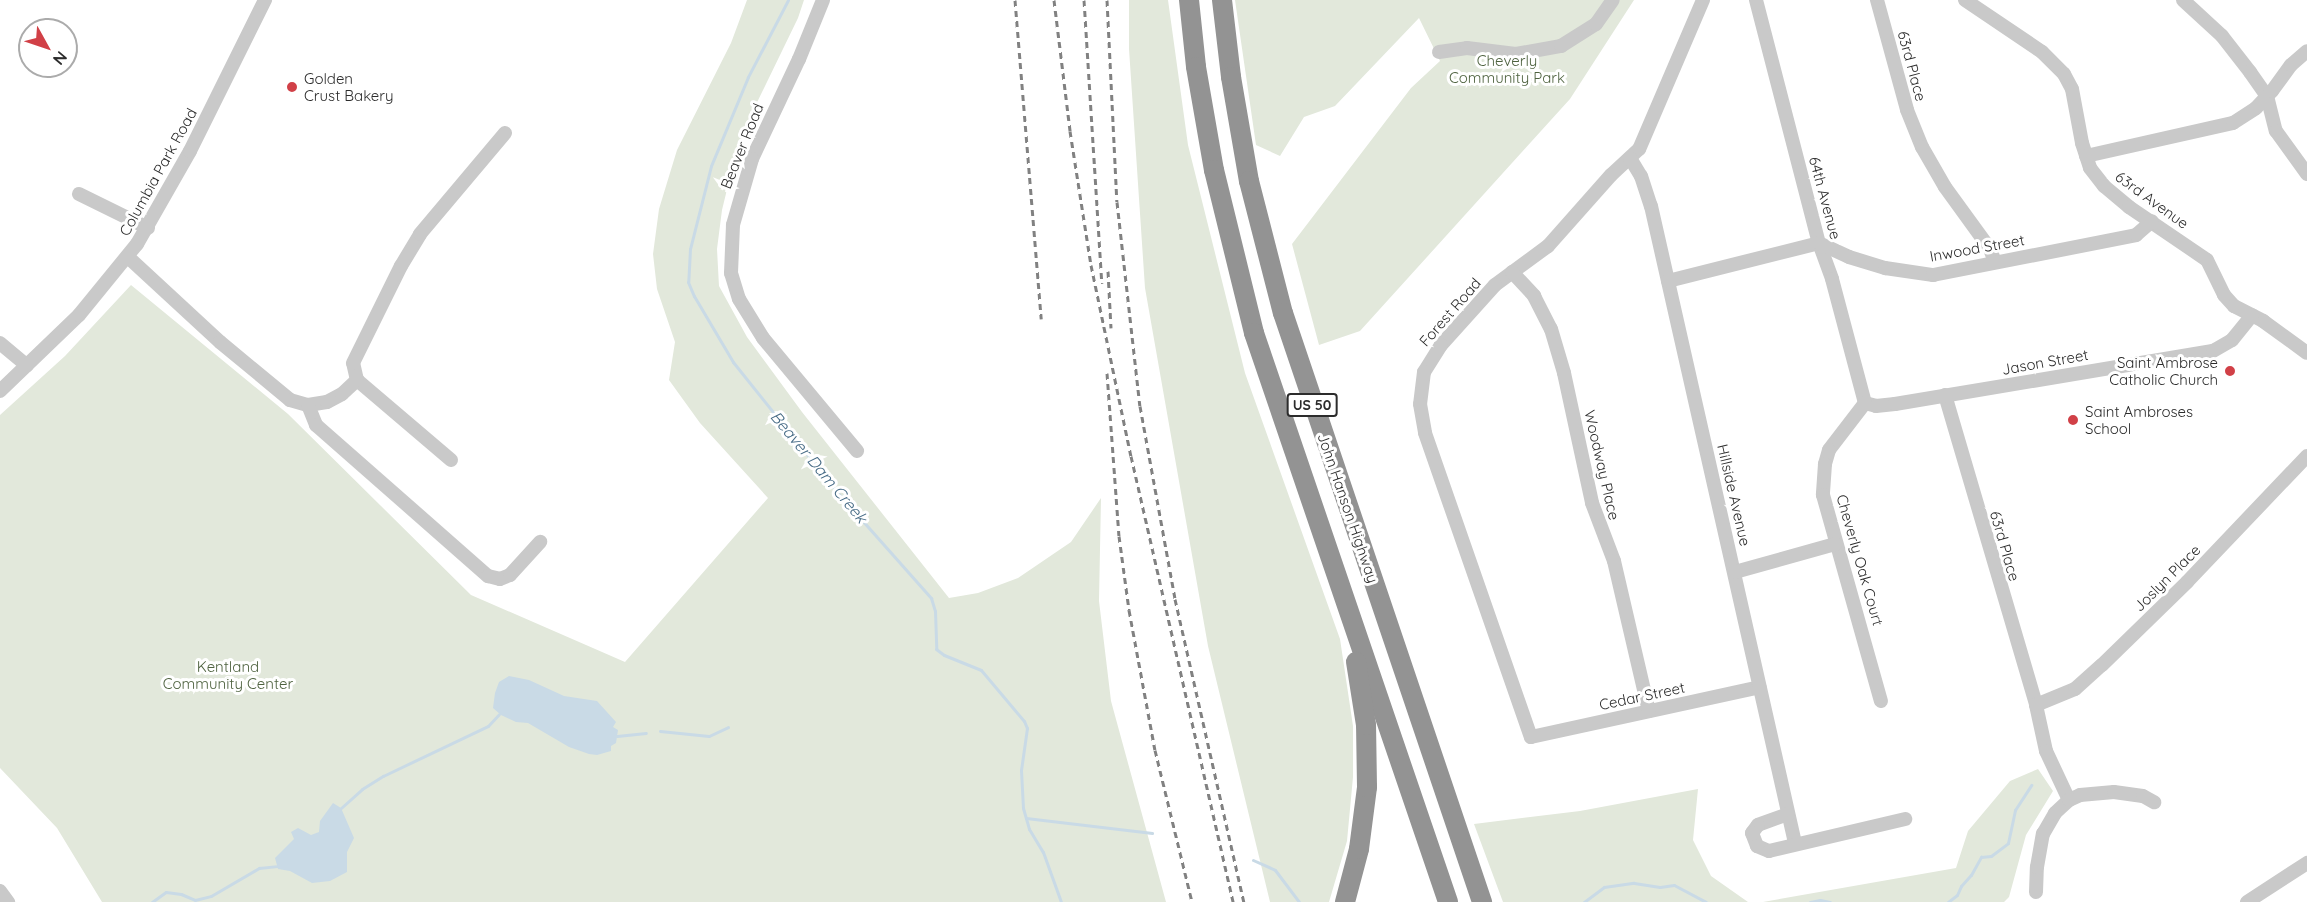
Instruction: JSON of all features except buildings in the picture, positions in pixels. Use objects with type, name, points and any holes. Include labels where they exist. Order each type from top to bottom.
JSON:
[{"type":"highway","name":"US 50","points":[[1189,0],[1203,113],[1231,244],[1265,368],[1448,902]]},
{"type":"highway","name":"John Hanson Highway","points":[[1222,0],[1242,147],[1273,280],[1307,390],[1449,798],[1482,902]]},
{"type":"highway","points":[[1330,558],[1341,613],[1358,668],[1367,744],[1363,829],[1345,902]]},
{"type":"highway","points":[[1449,798],[1472,840],[1493,902]]},
{"type":"street","name":"Beaver Road","points":[[823,0],[799,59],[752,159],[733,225],[731,273],[739,299],[763,339],[857,451]]},
{"type":"street","points":[[1439,52],[1467,48],[1516,54],[1562,46],[1596,24],[1613,0]]},
{"type":"street","name":"Forest Road","points":[[1531,737],[1425,433],[1420,404],[1424,372],[1431,358],[1483,298],[1512,272],[1548,246],[1611,175],[1630,158],[1646,135],[1703,0]]},
{"type":"street","name":"64th Avenue","points":[[1756,0],[1819,243],[1832,279],[1864,403]]},
{"type":"street","name":"63rd Place","points":[[1877,0],[1907,110],[1922,147],[1945,187],[1990,249],[1995,262]]},
{"type":"street","name":"63rd Avenue","points":[[1965,0],[2042,52],[2064,74],[2072,89],[2090,168],[2104,186],[2129,207],[2207,260],[2227,300],[2307,353]]},
{"type":"street","points":[[2183,0],[2222,36],[2267,96],[2276,131],[2307,174]]},
{"type":"street","name":"Columbia Park Road","points":[[0,391],[79,315],[128,257],[148,228],[260,2]]},
{"type":"street","points":[[2086,156],[2233,123],[2244,117],[2267,96],[2291,65],[2307,51]]},
{"type":"street","points":[[451,460],[357,380],[353,363],[401,266],[420,234],[505,133]]},
{"type":"street","name":"Hillside Avenue","points":[[1630,158],[1648,193],[1795,843]]},
{"type":"street","points":[[79,194],[148,228]]},
{"type":"street","name":"Inwood Street","points":[[1819,243],[1858,260],[1920,275],[1966,269],[2136,236],[2152,221]]},
{"type":"street","points":[[1668,281],[1819,243]]},
{"type":"street","points":[[128,257],[269,384],[290,400],[308,405],[327,402],[342,394],[357,380]]},
{"type":"street","name":"Woodway Place","points":[[1512,272],[1534,296],[1551,329],[1592,503],[1614,561],[1649,711]]},
{"type":"street","name":"Jason Street","points":[[1864,403],[1883,405],[2213,351],[2232,340],[2252,315]]},
{"type":"street","points":[[0,343],[27,366]]},
{"type":"street","name":"63rd Place","points":[[1945,395],[2036,705],[2046,751],[2069,800]]},
{"type":"street","name":"Cheverly Oak Court","points":[[1864,403],[1838,435],[1825,464],[1823,495],[1881,701]]},
{"type":"street","points":[[308,405],[316,425],[488,576],[500,579],[510,575],[540,542]]},
{"type":"street","name":"Joslyn Place","points":[[2036,705],[2064,695],[2094,673],[2187,582],[2307,456]]},
{"type":"street","points":[[1735,572],[1835,544]]},
{"type":"street","name":"Cedar Street","points":[[1531,737],[1760,687]]},
{"type":"street","points":[[2036,892],[2043,834],[2055,813],[2069,800],[2080,795],[2114,792],[2143,796],[2154,802]]},
{"type":"street","points":[[1788,814],[1763,821],[1754,829],[1752,838],[1764,850],[1905,819]]},
{"type":"street","points":[[2247,902],[2307,863]]},
{"type":"street","points":[[0,891],[8,902]]},
{"type":"green space","name":"Kentland Community Center","points":[[747,0],[804,0],[798,18],[749,119],[733,165],[722,210],[717,249],[719,286],[747,337],[802,412],[949,598],[978,593],[1018,578],[1071,542],[1101,498],[1099,601],[1111,701],[1166,902],[102,902],[57,828],[0,768],[0,415],[65,356],[131,285],[288,414],[471,595],[625,662],[768,498],[700,423],[669,380],[675,342],[657,289],[653,254],[659,209],[677,150],[731,43]]},
{"type":"green space","points":[[1129,0],[1168,0],[1188,145],[1245,373],[1340,639],[1353,726],[1353,777],[1347,841],[1329,902],[1270,902],[1208,646],[1145,288],[1129,49]]},
{"type":"green space","name":"Cheverly Community Park","points":[[1235,0],[1634,0],[1570,99],[1360,331],[1319,345],[1292,244],[1411,88],[1440,61],[1419,18],[1335,106],[1304,117],[1280,156],[1256,145]]},
{"type":"green space","points":[[2038,769],[2053,791],[2026,835],[2009,897],[2004,902],[1763,902],[1956,868],[1968,831],[2010,781]]},
{"type":"green space","points":[[1698,789],[1693,840],[1711,876],[1748,902],[1503,902],[1474,824],[1580,811]]},
{"type":"water","points":[[509,676],[529,680],[564,696],[597,701],[616,722],[613,727],[618,730],[616,743],[611,746],[611,751],[597,755],[589,754],[569,747],[528,723],[516,722],[501,715],[493,708],[495,693],[499,682]]},
{"type":"water","points":[[333,803],[341,808],[354,838],[347,852],[347,872],[330,881],[312,883],[290,871],[278,869],[275,858],[294,839],[291,832],[298,828],[311,835],[319,832],[320,821]]},
{"type":"waterway","name":"Beaver Dam Creek","points":[[788,0],[748,77],[711,166],[690,249],[688,282],[733,362],[837,492],[931,598],[935,611],[936,649],[944,655],[981,670],[1024,721],[1027,728],[1021,770],[1023,808],[1029,829],[1043,852],[1061,902]]},
{"type":"waterway","points":[[341,808],[362,789],[383,776],[488,726],[499,714]]},
{"type":"waterway","points":[[660,731],[709,736],[728,727]]},
{"type":"waterway","points":[[617,736],[646,733]]},
{"type":"waterway","points":[[1948,902],[1957,895],[1981,857],[1991,856],[2008,843],[2015,810],[2031,785]]},
{"type":"waterway","points":[[1026,818],[1152,833]]},
{"type":"waterway","points":[[1253,860],[1275,870],[1299,902]]},
{"type":"waterway","points":[[152,902],[166,892],[181,894],[195,900],[211,896],[259,868],[277,866]]},
{"type":"waterway","points":[[1584,902],[1604,887],[1634,883],[1660,887],[1674,885],[1706,902]]},
{"type":"waterway","points":[[1810,902],[1820,900],[1830,902]]},
{"type":"railway","points":[[1015,0],[1041,319]]},
{"type":"railway","points":[[1054,0],[1070,131],[1091,265],[1131,456],[1233,902]]},
{"type":"railway","points":[[1084,0],[1102,283]]},
{"type":"railway","points":[[1107,0],[1117,202],[1140,406],[1175,599],[1244,902]]},
{"type":"railway","points":[[1108,271],[1111,328]]},
{"type":"railway","points":[[1107,373],[1119,536],[1129,610],[1155,750],[1192,902]]},
{"type":"place","name":"Golden Crust Bakery","points":[[292,87]]},
{"type":"place","name":"Saint Ambrose Catholic Church","points":[[2230,371]]},
{"type":"place","name":"Saint Ambroses School","points":[[2073,420]]}]
